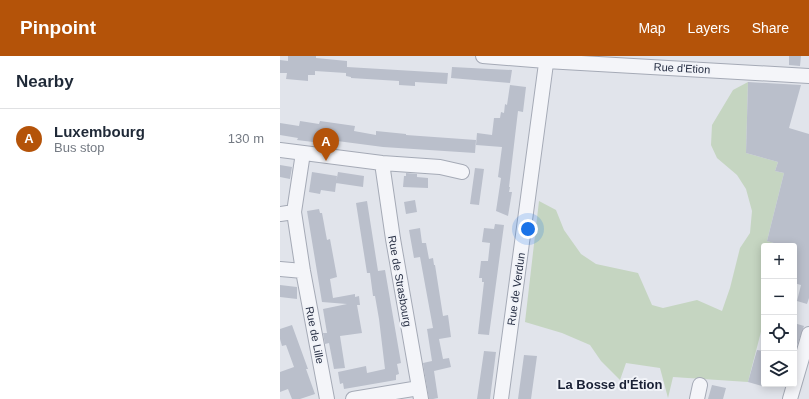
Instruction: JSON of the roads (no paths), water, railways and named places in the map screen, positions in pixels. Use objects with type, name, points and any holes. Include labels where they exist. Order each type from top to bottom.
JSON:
[{"type":"street","name":"Rue d'Etion","points":[[483,56],[546,58],[809,76]]},
{"type":"street","name":"Rue de Verdun","points":[[501,399],[546,58]]},
{"type":"street","points":[[280,150],[382,163],[440,167],[462,172]]},
{"type":"street","name":"Rue de Lille","points":[[303,153],[287,213],[303,271],[327,399]]},
{"type":"street","name":"Rue de Strasbourg","points":[[382,163],[393,239],[420,394]]},
{"type":"street","points":[[280,269],[303,271]]},
{"type":"street","points":[[790,399],[809,334]]},
{"type":"street","points":[[697,399],[700,385]]},
{"type":"street","points":[[353,399],[420,394]]},
{"type":"place","name":"Luxembourg","points":[[326,161]]},
{"type":"district","name":"La Bosse d'Étion","points":[[610,384]]}]
